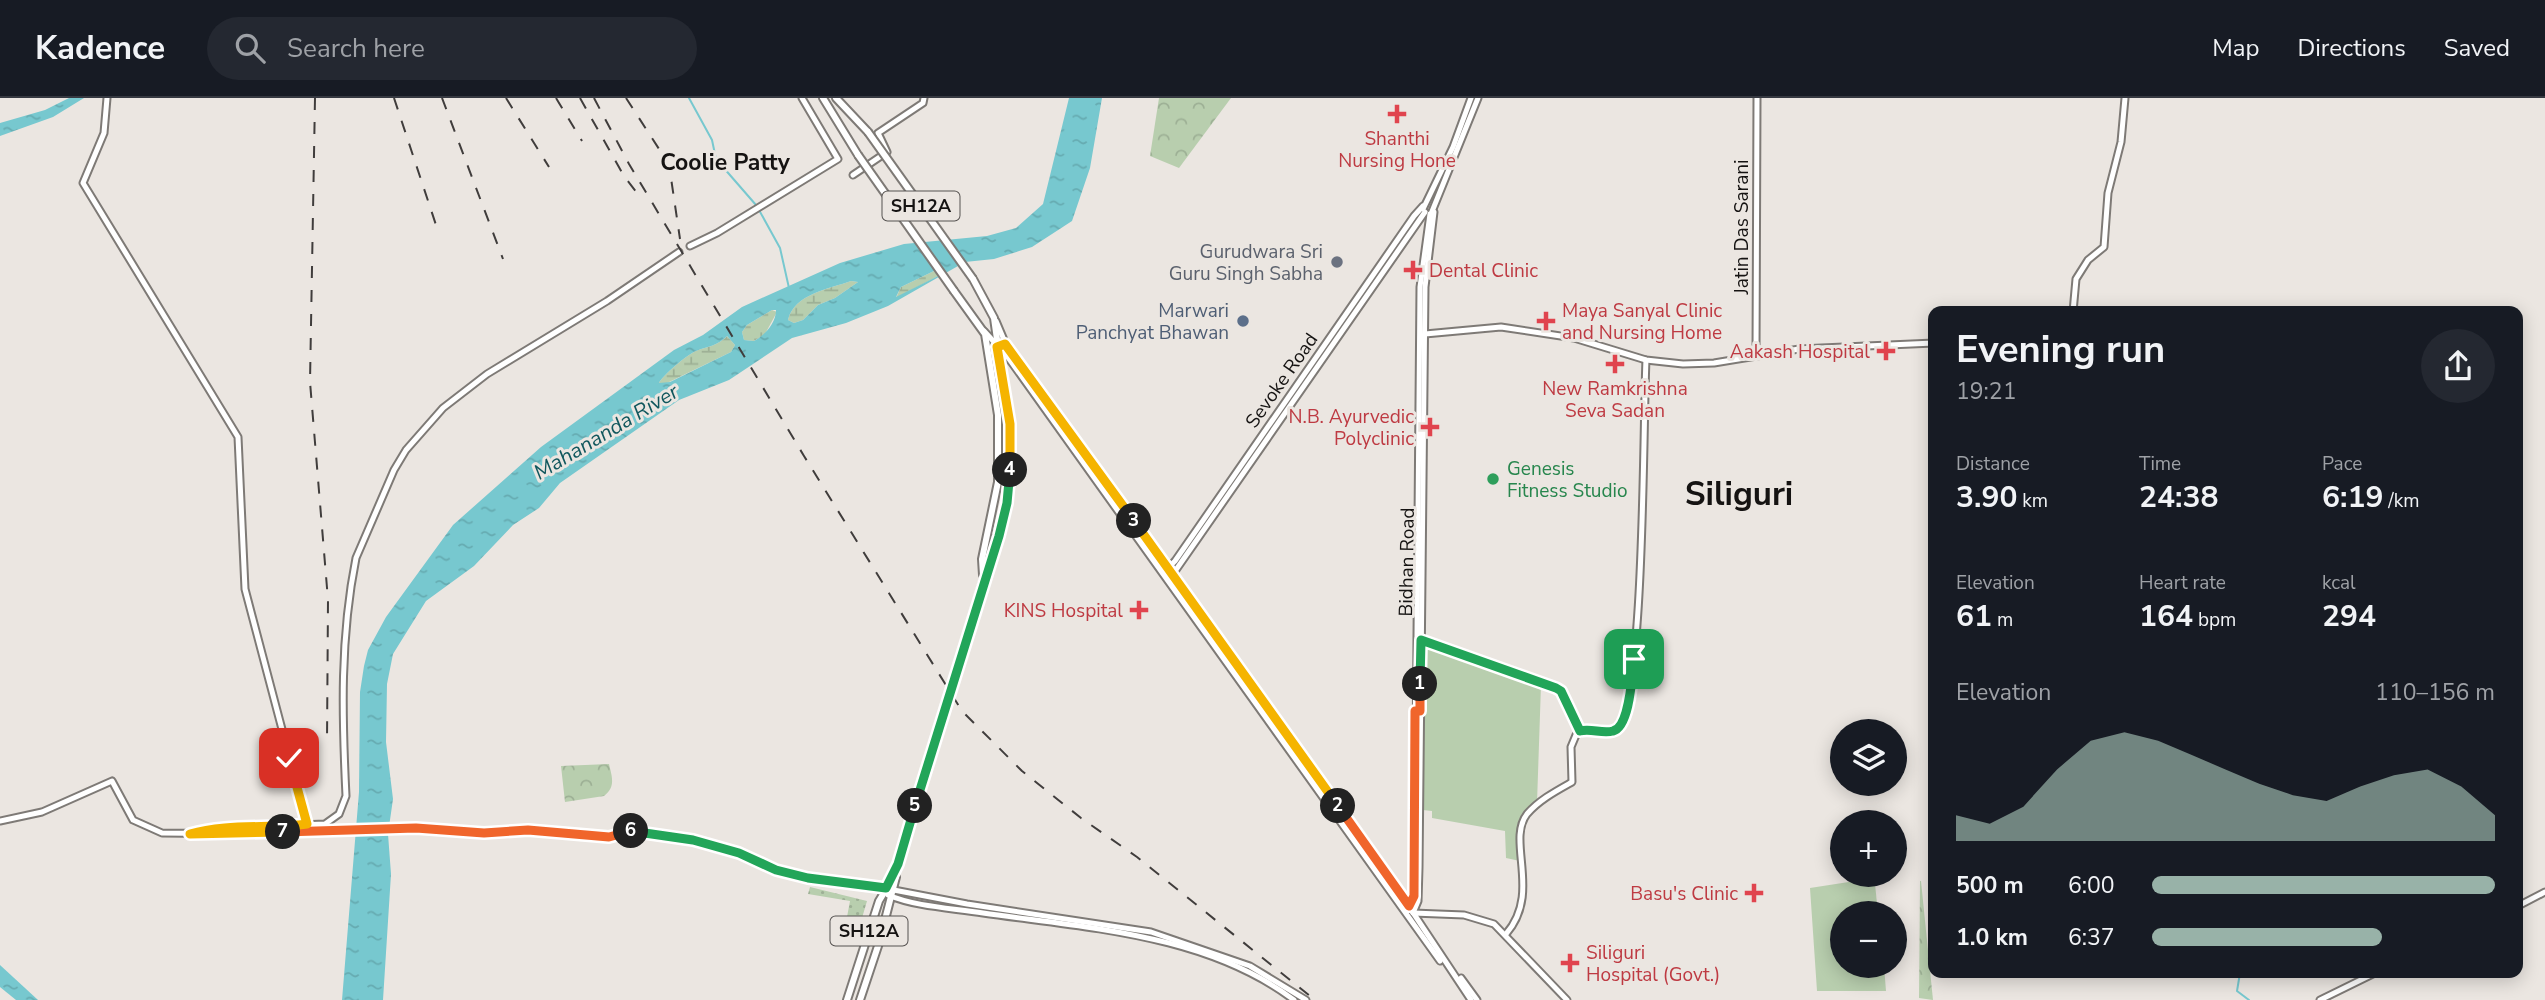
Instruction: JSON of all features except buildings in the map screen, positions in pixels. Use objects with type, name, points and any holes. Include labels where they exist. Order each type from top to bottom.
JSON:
[{"type":"main road","name":"SH12A","points":[[823,98],[858,155],[983,329],[990,353],[990,373],[999,426],[1000,459],[996,496],[982,559],[984,580]]},
{"type":"main road","name":"SH12A","points":[[836,98],[868,132],[973,279],[994,318],[1009,417],[1010,469],[1003,520],[898,864],[847,1000]]},
{"type":"main road","points":[[990,353],[1005,344]]},
{"type":"main road","name":"SH12A","points":[[860,1000],[888,892]]},
{"type":"street","points":[[107,98],[104,133],[83,183],[238,436],[245,589],[307,824]]},
{"type":"street","points":[[690,246],[717,233],[838,159],[802,98]]},
{"type":"street","points":[[853,175],[887,152],[878,133],[923,103],[924,98]]},
{"type":"street","name":"Sevoke Road","points":[[1429,209],[1471,98]]},
{"type":"street","name":"Sevoke Road","points":[[1171,577],[1220,500],[1354,307],[1429,209],[1478,98]]},
{"type":"street","name":"Jatin Das Sarani","points":[[1756,356],[1757,98]]},
{"type":"street","points":[[2074,306],[2077,279],[2091,257],[2104,247],[2108,193],[2119,152],[2125,98]]},
{"type":"street","name":"Bidhan Road","points":[[1411,915],[1416,893],[1418,767],[1423,334],[1420,286],[1432,224],[1429,209]]},
{"type":"street","points":[[190,834],[217,828],[269,828],[332,822],[343,808],[345,796],[342,658],[353,573],[356,558],[394,470],[407,450],[459,394],[607,301],[679,252]]},
{"type":"street","points":[[994,318],[1005,344],[1471,1000]]},
{"type":"street","points":[[1423,334],[1501,327],[1580,339],[1646,360],[1696,364],[1831,346],[1928,343]]},
{"type":"street","points":[[983,329],[1007,356],[1166,570]]},
{"type":"street","points":[[1580,731],[1617,730],[1625,719],[1629,698],[1636,638],[1646,360]]},
{"type":"street","name":"Sevoke Road","points":[[1166,570],[1220,500]]},
{"type":"street","points":[[1418,639],[1556,688],[1561,691],[1580,731]]},
{"type":"street","points":[[1506,934],[1523,903],[1523,823],[1542,800],[1572,782],[1571,747],[1580,731]]},
{"type":"street","points":[[0,821],[42,812],[112,781],[133,820],[162,833],[238,834],[416,828],[470,833],[528,830],[609,837],[632,831],[693,840],[739,853],[776,870],[808,878],[878,887],[888,892],[1153,939],[1251,973],[1294,1000]]},
{"type":"street","points":[[888,892],[1151,933],[1250,966],[1306,1000]]},
{"type":"street","points":[[2523,903],[2545,892]]},
{"type":"street","name":"Bidhan Road","points":[[1407,908],[1416,893]]},
{"type":"street","points":[[1411,915],[1472,917],[1494,924],[1567,1000]]},
{"type":"street","points":[[1442,960],[1477,1000]]},
{"type":"street","points":[[2320,1000],[2365,978]]},
{"type":"green space","points":[[1159,98],[1231,98],[1179,168],[1150,156]]},
{"type":"green space","points":[[936,270],[942,274],[896,298],[901,287]]},
{"type":"green space","points":[[851,281],[858,282],[835,298],[818,305],[803,320],[794,323],[788,320],[797,304],[805,298]]},
{"type":"green space","points":[[772,310],[777,312],[765,334],[754,341],[744,340],[742,332],[747,325]]},
{"type":"green space","points":[[727,336],[735,345],[731,352],[665,384],[659,383],[687,356],[716,344]]},
{"type":"green space","points":[[1423,643],[1541,685],[1537,803],[1532,803],[1521,815],[1520,861],[1506,858],[1505,831],[1432,818],[1432,811],[1423,810]]},
{"type":"green space","points":[[609,764],[612,785],[608,793],[604,796],[565,802],[561,766]]},
{"type":"green space","points":[[1921,881],[1928,978],[1931,978],[1933,1000],[1919,998]]},
{"type":"green space","points":[[1830,885],[1830,887],[1875,887],[1877,901],[1830,901],[1830,978],[1885,978],[1886,991],[1817,991],[1810,888]]},
{"type":"green space","points":[[810,887],[867,901],[857,935],[844,933],[850,901],[808,894]]},
{"type":"water","points":[[69,98],[84,98],[53,117],[0,136],[0,123],[45,110]]},
{"type":"water","name":"Mahananda River","points":[[1069,98],[1102,98],[1090,168],[1072,221],[1032,247],[994,259],[965,262],[888,306],[846,323],[792,338],[729,380],[679,400],[560,483],[539,508],[513,525],[474,566],[426,601],[393,654],[387,684],[386,742],[393,799],[388,834],[391,874],[383,1000],[342,1000],[359,792],[360,692],[364,666],[368,650],[386,617],[453,525],[541,447],[674,350],[703,335],[742,307],[840,263],[904,244],[987,236],[1016,228],[1043,204]],"holes":[[[936,270],[942,274],[896,297],[901,287]],[[851,281],[858,282],[835,298],[818,305],[803,320],[794,323],[788,320],[797,304],[823,290]],[[772,310],[776,310],[769,328],[754,341],[744,340],[742,332],[747,325]],[[727,336],[735,345],[731,352],[670,382],[659,383],[687,356]]]},
{"type":"water","points":[[0,965],[38,1000],[16,1000],[0,987]]},
{"type":"waterway","points":[[689,98],[712,140],[716,159],[756,205]]},
{"type":"waterway","points":[[759,210],[780,248],[789,288]]},
{"type":"waterway","points":[[2239,978],[2237,991],[2249,1000]]},
{"type":"railway","points":[[315,98],[310,382],[328,600],[327,742]]},
{"type":"railway","points":[[394,98],[437,228]]},
{"type":"railway","points":[[442,98],[503,259]]},
{"type":"railway","points":[[506,98],[549,167]]},
{"type":"railway","points":[[556,98],[582,141]]},
{"type":"railway","points":[[580,98],[624,176],[637,193]]},
{"type":"railway","points":[[594,98],[629,164],[804,456],[962,711],[1022,771],[1081,818],[1137,857],[1315,1000]]},
{"type":"railway","points":[[626,98],[661,152],[671,178],[680,239]]},
{"type":"place","name":"Shanthi Nursing Hone","points":[[1397,114]]},
{"type":"place","name":"Gurudwara Sri Guru Singh Sabha","points":[[1337,262]]},
{"type":"place","name":"Dental Clinic","points":[[1413,270]]},
{"type":"place","name":"Marwari Panchyat Bhawan","points":[[1243,321]]},
{"type":"place","name":"Maya Sanyal Clinic and Nursing Home","points":[[1546,321]]},
{"type":"place","name":"Aakash Hospital","points":[[1886,351]]},
{"type":"place","name":"New Ramkrishna Seva Sadan","points":[[1615,364]]},
{"type":"place","name":"N.B. Ayurvedic Polyclinic","points":[[1430,427]]},
{"type":"place","name":"Genesis Fitness Studio","points":[[1493,479]]},
{"type":"place","name":"KINS Hospital","points":[[1139,610]]},
{"type":"place","name":"Basu's Clinic","points":[[1754,893]]},
{"type":"place","name":"Siliguri Hospital (Govt.)","points":[[1570,963]]},
{"type":"district","name":"Coolie Patty","points":[[725,162]]},
{"type":"district","name":"Siliguri","points":[[1739,493]]},
{"type":"route","points":[[289,758],[307,824],[269,828],[217,828],[190,834],[416,828],[470,833],[528,830],[609,837],[632,831],[676,840],[693,840],[739,853],[776,870],[808,878],[886,888],[899,861],[1007,503],[1011,439],[997,347],[1005,344],[1409,906],[1414,896],[1415,711],[1420,711],[1421,640],[1556,688],[1561,691],[1575,726],[1580,731],[1588,729],[1611,732],[1620,726],[1625,719],[1634,659]]}]
